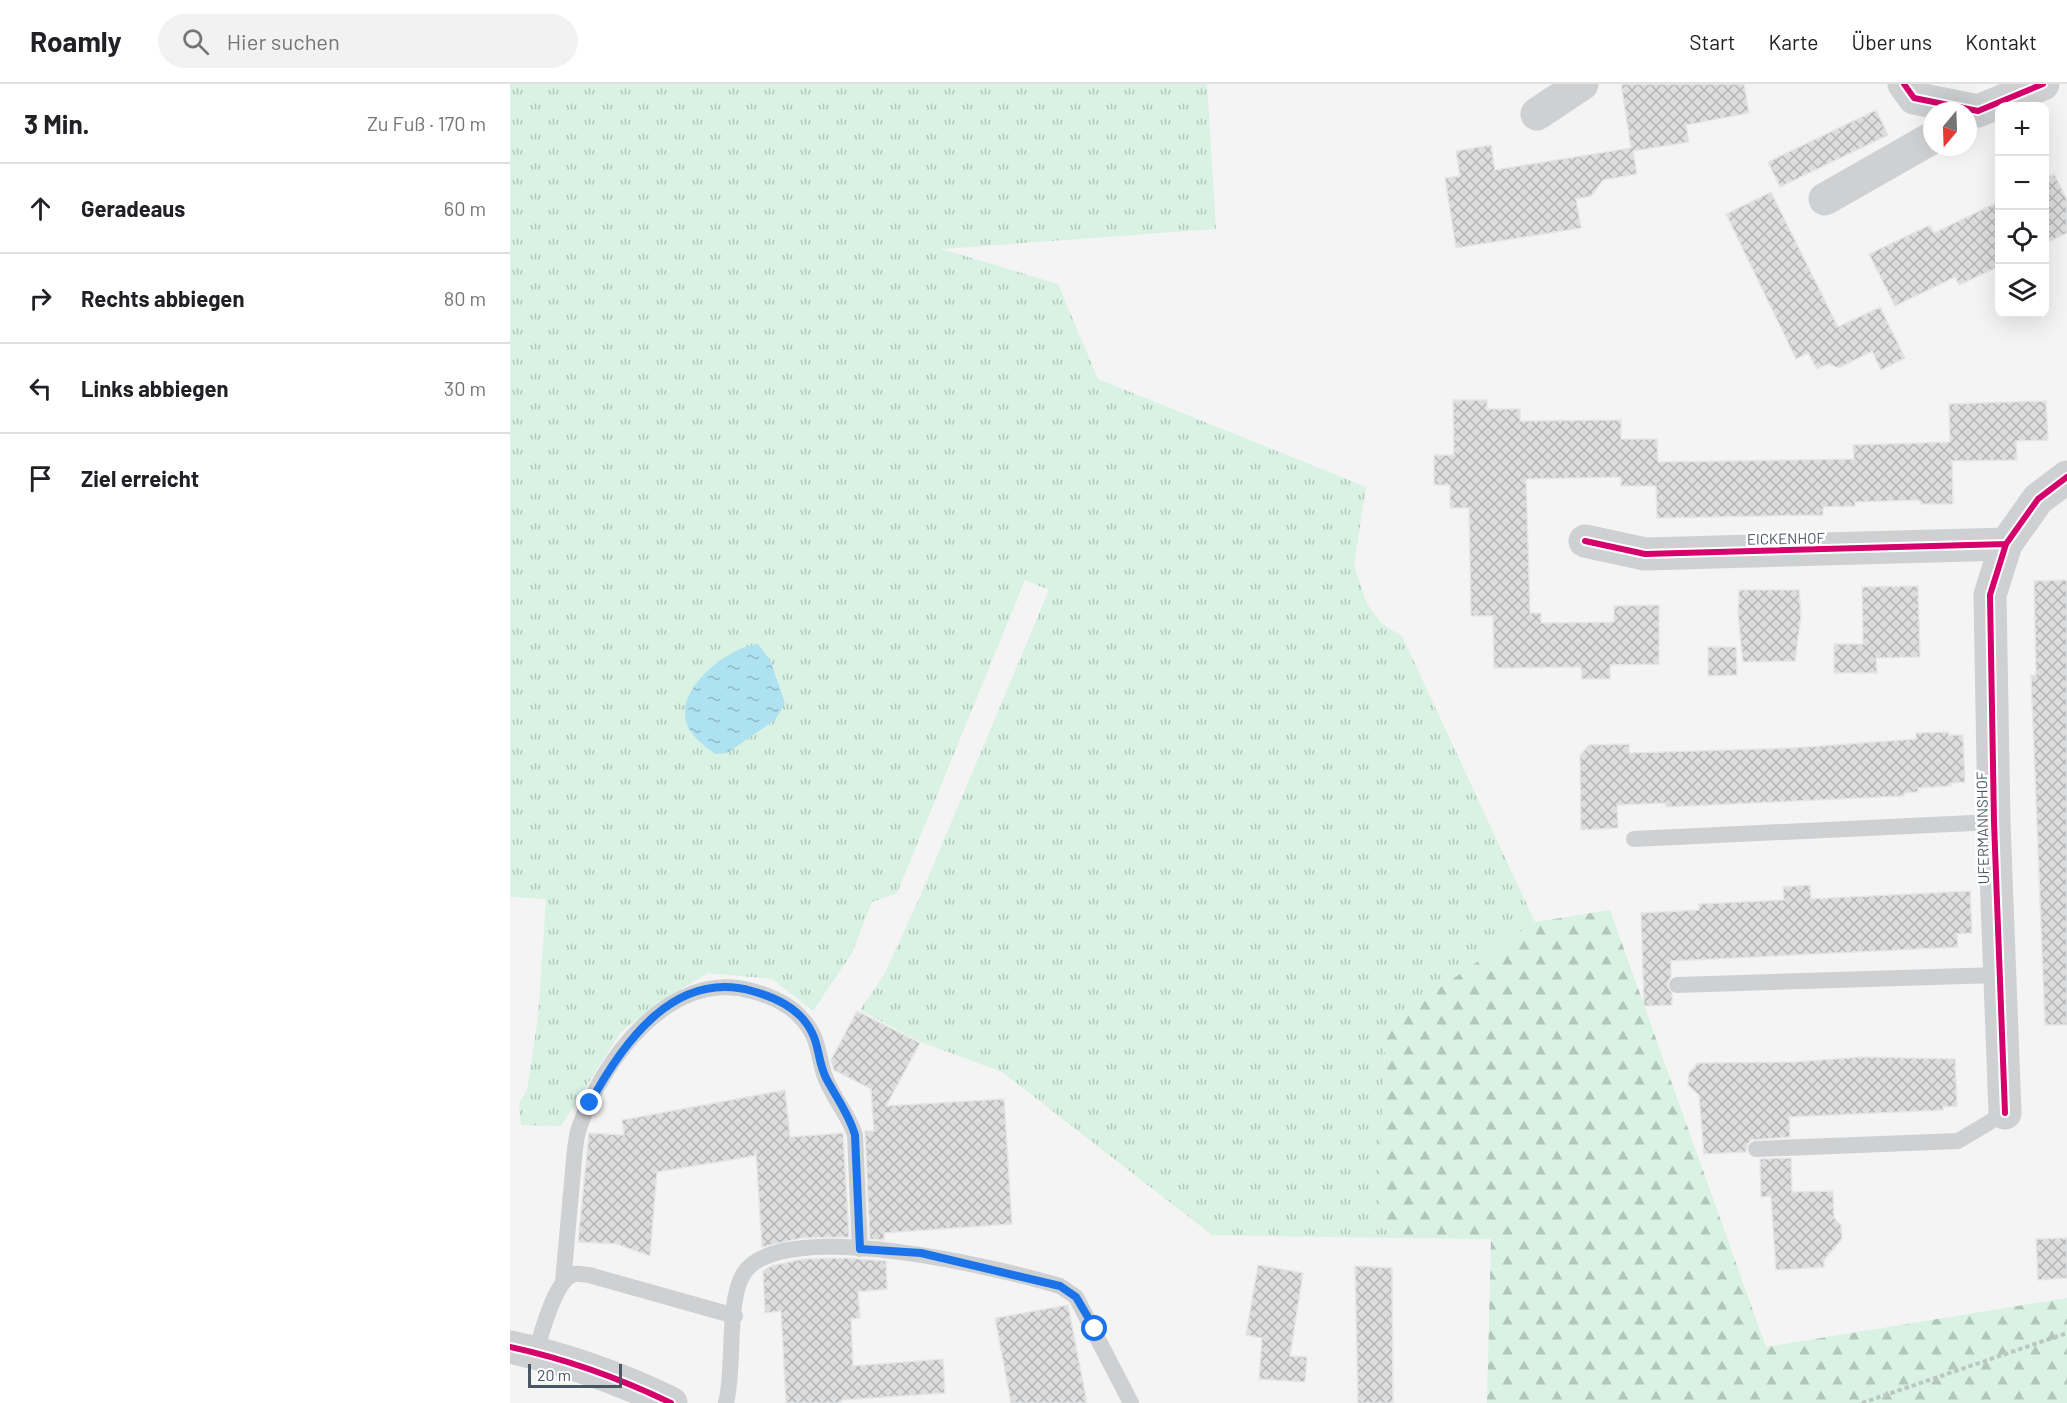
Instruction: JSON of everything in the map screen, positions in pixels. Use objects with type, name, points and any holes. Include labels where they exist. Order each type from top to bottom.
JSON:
[{"type":"street","points":[[1537,114],[1582,84]]},
{"type":"street","points":[[1904,84],[1914,98],[1929,102]]},
{"type":"street","points":[[1977,112],[2043,84]]},
{"type":"street","points":[[1825,198],[1923,143]]},
{"type":"street","points":[[2006,544],[2038,499],[2067,477]]},
{"type":"street","name":"EICKENHOF","points":[[1586,541],[1644,554],[2006,544]]},
{"type":"street","name":"UFERMANNSHOF","points":[[2005,1113],[1994,822],[1990,595],[2006,544]]},
{"type":"street","points":[[523,1349],[628,1382],[671,1403]]},
{"type":"lane","points":[[1635,839],[1994,822]]},
{"type":"lane","points":[[1677,985],[1999,975]]},
{"type":"lane","points":[[523,1349],[543,1327],[563,1282],[576,1141],[595,1094],[614,1060],[647,1022],[681,997],[700,989],[723,987],[769,995],[802,1018],[814,1035],[824,1075],[851,1123],[855,1135],[860,1249]]},
{"type":"lane","points":[[1756,1149],[1958,1140],[2005,1113]]},
{"type":"lane","points":[[726,1403],[735,1316],[743,1274],[755,1261],[779,1253],[823,1247],[921,1253],[1060,1286],[1076,1297],[1131,1403]]},
{"type":"lane","points":[[563,1282],[575,1274],[589,1275],[735,1316]]},
{"type":"path","points":[[1862,1403],[2067,1333]]},
{"type":"green space","points":[[510,84],[1207,84],[1216,229],[942,249],[1058,284],[1098,379],[1366,487],[1354,565],[1367,604],[1382,624],[1402,636],[1535,922],[1386,1025],[1379,1200],[1393,1238],[1212,1235],[1002,1072],[921,1042],[860,1010],[884,975],[919,899],[1049,590],[1025,580],[897,893],[872,902],[852,953],[813,1011],[772,979],[708,973],[656,1004],[620,1033],[561,1126],[521,1125],[519,1103],[527,1091],[538,1017],[546,899],[510,897]]},
{"type":"green space","points":[[1610,910],[1766,1347],[2067,1298],[2067,1403],[1487,1403],[1491,1239],[1393,1238],[1379,1200],[1386,1025],[1535,922]]},
{"type":"water","points":[[758,644],[770,660],[785,703],[775,720],[727,753],[715,754],[691,732],[685,714],[687,702],[700,679],[722,659]]},
{"type":"building","points":[[1621,84],[1744,84],[1749,113],[1686,125],[1689,142],[1633,151],[1637,174],[1603,180],[1591,196],[1576,199],[1581,228],[1456,248],[1445,178],[1460,176],[1456,151],[1491,145],[1495,170],[1631,148]]},
{"type":"building","points":[[1876,110],[1888,135],[1780,187],[1768,162]]},
{"type":"building","points":[[2054,174],[2067,200],[2067,233],[2049,242],[2049,210],[2049,176]]},
{"type":"building","points":[[1771,192],[1838,327],[1880,307],[1905,358],[1881,370],[1872,351],[1839,368],[1828,364],[1817,369],[1808,353],[1796,359],[1726,214]]},
{"type":"building","points":[[1995,203],[1995,268],[1959,285],[1955,277],[1895,306],[1869,254],[1930,225],[1934,233]]},
{"type":"building","points":[[1453,400],[1487,400],[1487,409],[1520,409],[1520,421],[1621,420],[1621,439],[1657,439],[1658,462],[1854,459],[1853,445],[1950,442],[1949,404],[2046,401],[2048,440],[2016,441],[2017,460],[1952,461],[1953,504],[1921,504],[1920,500],[1855,502],[1855,506],[1823,507],[1823,515],[1657,518],[1656,486],[1621,486],[1621,477],[1526,479],[1530,613],[1541,613],[1541,623],[1614,622],[1614,606],[1659,605],[1659,664],[1610,665],[1610,679],[1582,679],[1581,667],[1494,668],[1493,616],[1471,616],[1469,508],[1450,508],[1450,485],[1434,485],[1434,455],[1454,455]]},
{"type":"building","points":[[2067,580],[2067,1025],[2045,1025],[2031,675],[2036,675],[2034,581]]},
{"type":"building","points":[[1918,586],[1920,657],[1876,658],[1877,673],[1834,673],[1834,644],[1863,644],[1862,587]]},
{"type":"building","points":[[1739,590],[1799,590],[1801,616],[1795,661],[1743,662],[1738,614]]},
{"type":"building","points":[[1708,647],[1736,647],[1737,675],[1708,676]]},
{"type":"building","points":[[1948,732],[1949,735],[1963,735],[1965,782],[1951,783],[1951,786],[1918,788],[1918,792],[1904,793],[1904,796],[1666,807],[1665,803],[1617,805],[1618,828],[1581,830],[1580,755],[1589,745],[1629,744],[1629,753],[1793,748],[1916,739],[1916,733]]},
{"type":"building","points":[[1810,885],[1811,899],[1970,891],[1972,933],[1957,934],[1958,947],[1671,961],[1671,976],[1667,985],[1672,994],[1672,1005],[1644,1006],[1641,913],[1699,910],[1699,904],[1784,900],[1783,887]]},
{"type":"building","points":[[857,1011],[920,1043],[886,1106],[1004,1099],[1012,1224],[884,1233],[884,1240],[870,1239],[865,1131],[874,1131],[871,1089],[834,1070],[831,1060]]},
{"type":"building","points":[[1862,1057],[1955,1059],[1957,1106],[1943,1107],[1943,1110],[1789,1117],[1790,1137],[1751,1140],[1746,1152],[1704,1154],[1699,1095],[1688,1085],[1689,1073],[1698,1063],[1794,1062]]},
{"type":"building","points":[[785,1090],[790,1137],[843,1133],[849,1237],[801,1238],[762,1247],[756,1152],[754,1156],[657,1172],[650,1256],[617,1244],[578,1242],[589,1133],[624,1135],[622,1120]]},
{"type":"building","points":[[1791,1158],[1792,1192],[1833,1191],[1834,1218],[1841,1225],[1842,1239],[1824,1260],[1824,1267],[1776,1270],[1771,1196],[1761,1197],[1760,1159]]},
{"type":"building","points":[[2067,1238],[2067,1278],[2038,1280],[2036,1239]]},
{"type":"building","points":[[845,1258],[886,1261],[887,1289],[858,1292],[860,1318],[851,1319],[853,1366],[943,1359],[945,1393],[841,1400],[841,1403],[786,1403],[781,1311],[765,1313],[763,1271],[771,1266],[803,1259]]},
{"type":"building","points":[[1258,1265],[1303,1273],[1290,1356],[1307,1357],[1305,1382],[1259,1379],[1262,1338],[1246,1335]]},
{"type":"building","points":[[1355,1266],[1392,1268],[1393,1403],[1358,1403]]},
{"type":"building","points":[[1068,1305],[1087,1403],[1011,1403],[995,1318]]},
{"type":"cycle path","points":[[1904,84],[1914,98],[1978,111],[2043,84]]},
{"type":"cycle path","points":[[2005,1113],[1994,822],[1990,595],[2006,544],[2038,499],[2067,477]]},
{"type":"cycle path","points":[[1585,541],[1645,554],[2006,544]]},
{"type":"cycle path","points":[[510,1347],[592,1370],[671,1403]]},
{"type":"route","points":[[590,1103],[614,1060],[647,1022],[681,997],[700,989],[723,987],[769,995],[802,1018],[814,1035],[820,1051],[824,1075],[851,1123],[855,1135],[860,1249],[921,1253],[1060,1286],[1076,1297],[1095,1329]]}]
